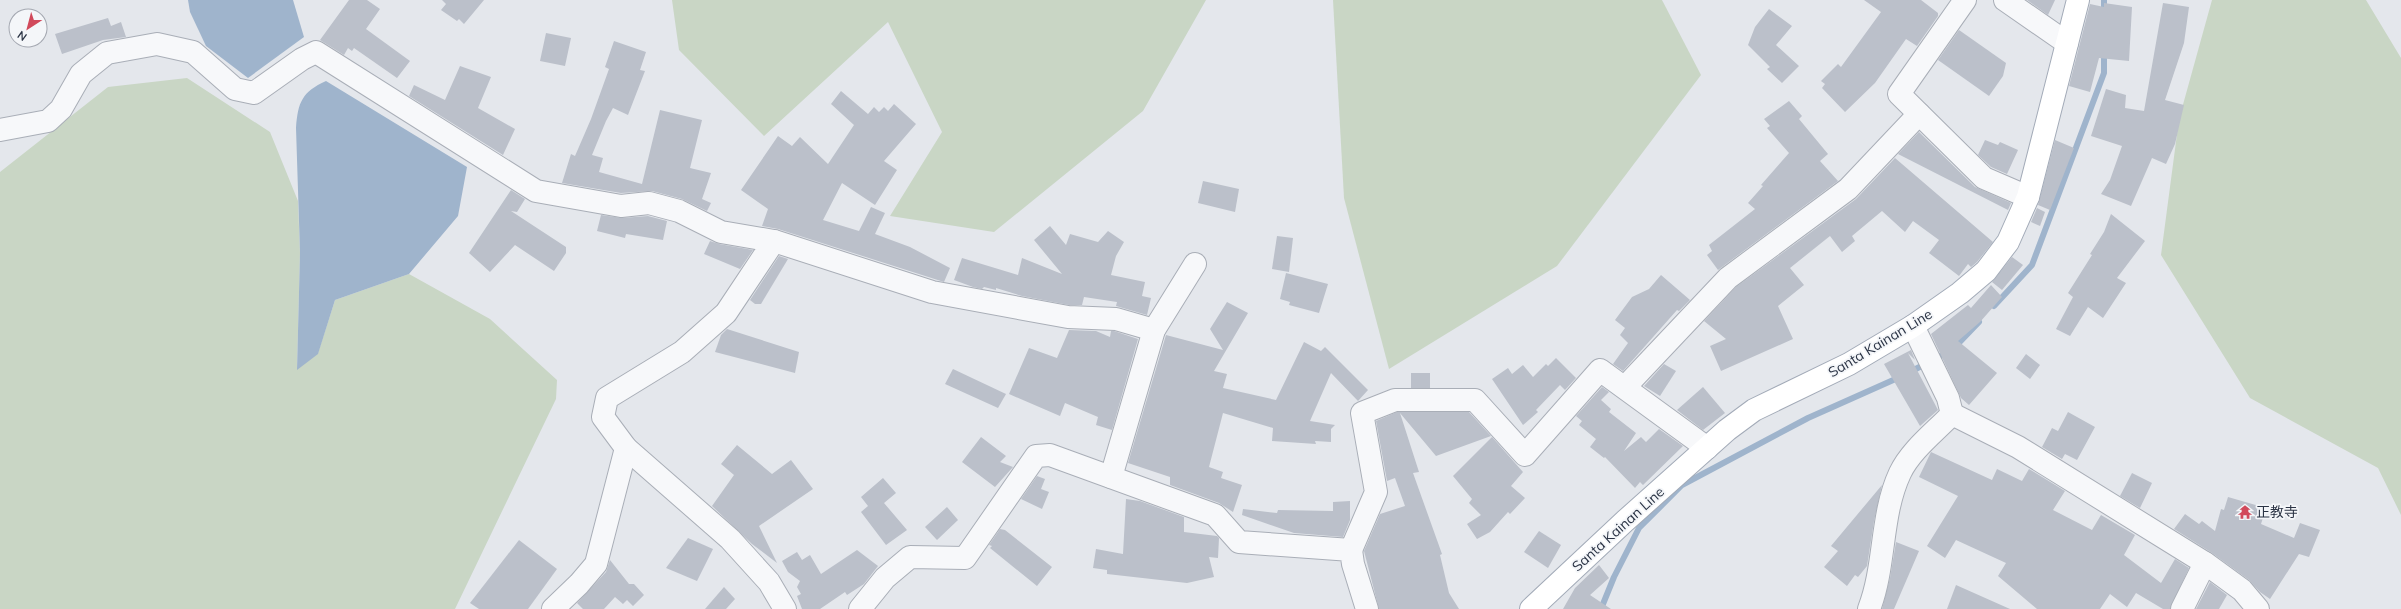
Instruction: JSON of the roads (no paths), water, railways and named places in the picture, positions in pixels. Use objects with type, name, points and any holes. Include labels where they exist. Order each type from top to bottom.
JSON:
[{"type":"main road","name":"Santa Kainan Line","points":[[1531,609],[1707,448],[1754,410],[1849,364],[1913,326],[1960,293],[1986,271],[2008,242],[2028,197],[2078,0]]},
{"type":"street","points":[[1965,0],[1899,94],[1984,178],[2028,197]]},
{"type":"street","points":[[2005,0],[2067,43]]},
{"type":"street","points":[[0,130],[48,121],[61,109],[81,74],[107,54],[158,44],[193,52],[235,90],[254,93],[302,59],[316,52],[536,191],[621,206],[649,203],[679,211],[721,232],[774,241],[932,292],[1068,317],[1116,319],[1154,330]]},
{"type":"street","points":[[1624,387],[1728,278],[1848,189],[1919,114]]},
{"type":"street","points":[[774,241],[726,313],[682,352],[607,398],[603,417],[626,448],[730,539],[769,582],[785,609]]},
{"type":"street","points":[[1111,477],[1154,330],[1195,264]]},
{"type":"street","points":[[1913,326],[1948,398],[1952,414],[2018,447],[2205,563],[2242,590],[2258,609]]},
{"type":"street","points":[[1367,609],[1353,564],[1351,550],[1376,492],[1362,413],[1395,400],[1474,400],[1525,455],[1600,370],[1707,448]]},
{"type":"street","points":[[1870,609],[1877,588],[1886,518],[1900,473],[1911,457],[1952,414]]},
{"type":"street","points":[[553,609],[579,584],[596,564],[626,448]]},
{"type":"street","points":[[860,609],[885,578],[910,557],[964,558],[1036,456],[1050,455],[1215,515],[1239,542],[1351,550]]},
{"type":"street","points":[[2182,609],[2205,563]]},
{"type":"water","points":[[188,0],[293,0],[304,37],[248,78],[206,46],[190,12]]},
{"type":"water","points":[[326,81],[467,167],[458,216],[409,274],[335,300],[318,354],[297,370],[300,253],[296,128],[298,111],[306,94],[311,89]]},
{"type":"waterway","points":[[2104,0],[2104,14]]},
{"type":"waterway","points":[[1994,306],[2032,265],[2104,73],[2104,52]]},
{"type":"waterway","points":[[1955,347],[1979,322]]},
{"type":"waterway","points":[[1910,372],[1948,352]]},
{"type":"waterway","points":[[1601,609],[1614,577],[1639,528],[1682,485],[1808,418],[1900,377]]},
{"type":"place","name":"正教寺","points":[[2245,512]]}]
